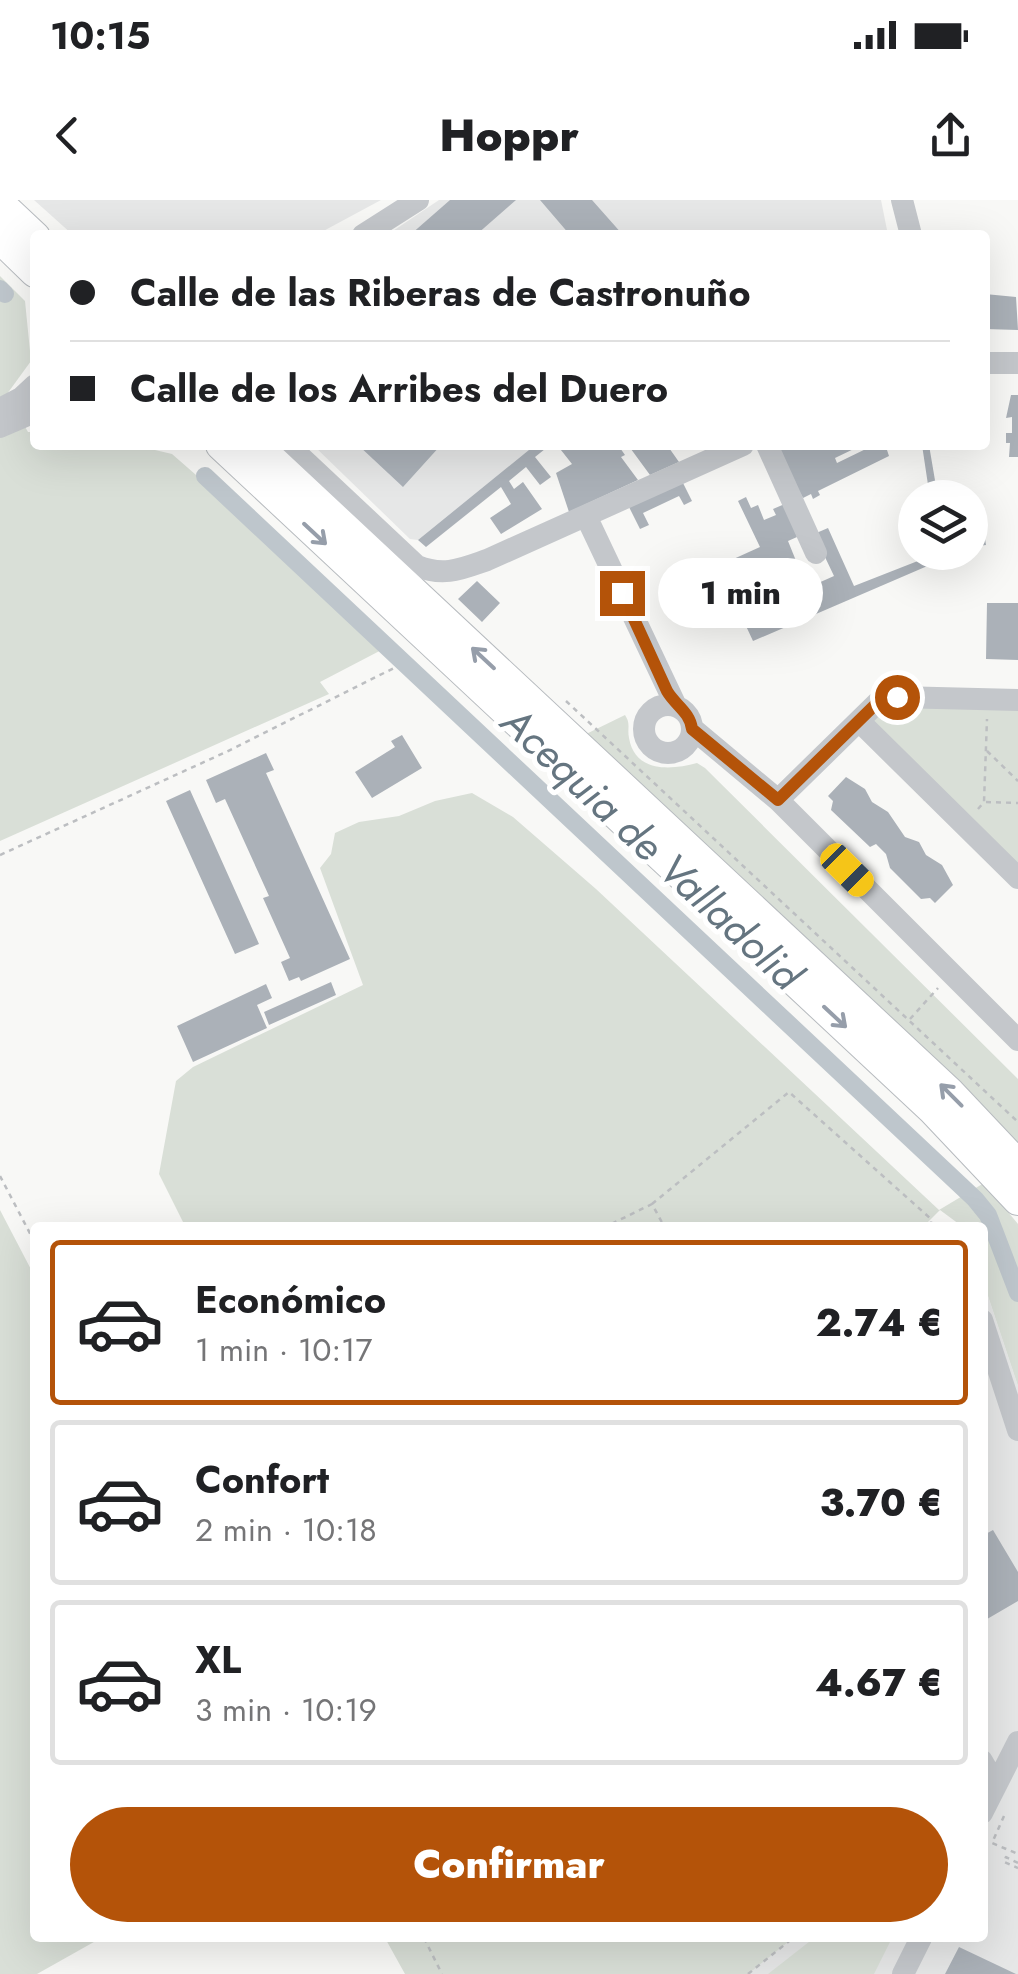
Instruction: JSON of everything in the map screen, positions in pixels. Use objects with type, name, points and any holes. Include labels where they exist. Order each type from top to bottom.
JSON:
[{"type":"main road","points":[[0,204],[30,259]]},
{"type":"main road","points":[[0,238],[30,261]]},
{"type":"main road","points":[[250,456],[950,1093],[1018,1165]]},
{"type":"main road","points":[[250,456],[904,1082],[1018,1200]]},
{"type":"street","points":[[371,230],[418,200]]},
{"type":"street","points":[[902,200],[910,230]]},
{"type":"street","points":[[990,363],[1018,363]]},
{"type":"street","points":[[0,409],[30,390]]},
{"type":"street","points":[[0,427],[30,414]]},
{"type":"street","points":[[293,450],[417,566],[434,573],[451,573],[488,560],[732,450]]},
{"type":"street","points":[[769,450],[816,553]]},
{"type":"street","points":[[586,516],[669,701],[688,715],[690,737]]},
{"type":"street","points":[[778,800],[879,701],[897,697],[1018,700]]},
{"type":"street","points":[[669,701],[645,721],[645,738],[664,753],[690,737]]},
{"type":"street","points":[[859,721],[1018,878]]},
{"type":"street","points":[[690,737],[717,746],[778,800],[1018,1040]]},
{"type":"street","points":[[988,1338],[1018,1430]]},
{"type":"street","points":[[988,1802],[1018,1742]]},
{"type":"street","points":[[988,1771],[996,1784]]},
{"type":"street","points":[[903,1974],[919,1942]]},
{"type":"path","points":[[0,854],[226,752],[396,668]]},
{"type":"path","points":[[964,825],[984,802],[988,698]]},
{"type":"path","points":[[986,750],[1018,781]]},
{"type":"path","points":[[984,802],[1018,802]]},
{"type":"path","points":[[909,1020],[951,974]]},
{"type":"path","points":[[615,1222],[652,1204],[789,1092],[930,1222]]},
{"type":"path","points":[[0,1176],[30,1233]]},
{"type":"path","points":[[652,1204],[662,1222]]},
{"type":"path","points":[[988,1812],[1005,1817],[992,1842],[1018,1854]]},
{"type":"path","points":[[426,1942],[442,1974]]},
{"type":"path","points":[[748,1974],[789,1942]]},
{"type":"shaded area","points":[[34,200],[381,200],[325,230],[67,230]]},
{"type":"shaded area","points":[[439,200],[881,200],[887,230],[394,230]]},
{"type":"shaded area","points":[[0,276],[25,301],[30,362],[7,394],[30,432],[30,450],[155,450],[172,454],[391,645],[320,682],[329,694],[0,841]]},
{"type":"shaded area","points":[[318,450],[529,450],[418,540],[410,539]]},
{"type":"shaded area","points":[[1018,700],[1018,878],[859,721],[879,701]]},
{"type":"shaded area","points":[[625,715],[638,758],[656,766],[697,763],[705,768],[1018,1079],[1018,1144],[582,736]]},
{"type":"shaded area","points":[[472,793],[513,817],[596,889],[939,1210],[984,1183],[1018,1224],[1018,1386],[988,1296],[988,1222],[956,1222],[940,1210],[928,1222],[183,1222],[159,1174],[176,1081],[193,1067],[363,985],[320,868],[331,854],[335,833],[359,822],[399,816],[435,801]]},
{"type":"shaded area","points":[[0,1210],[30,1267],[30,1942],[94,1942],[37,1974],[0,1974]]},
{"type":"shaded area","points":[[988,1296],[1018,1386],[1018,1974],[628,1974],[671,1942],[988,1942]]},
{"type":"shaded area","points":[[387,1942],[788,1942],[748,1974],[405,1974]]},
{"type":"shaded area","points":[[809,1942],[890,1942],[874,1974],[768,1974]]},
{"type":"building","points":[[450,200],[516,200],[482,230],[416,230]]},
{"type":"building","points":[[540,200],[592,200],[619,230],[566,230]]},
{"type":"building","points":[[990,294],[1016,297],[1018,330],[990,329]]},
{"type":"building","points":[[1011,395],[1018,395],[1018,457],[1009,457],[1010,443],[1006,443],[1006,433],[1012,433],[1012,417],[1006,418]]},
{"type":"building","points":[[363,450],[436,450],[403,487]]},
{"type":"building","points":[[529,450],[544,450],[535,457],[551,477],[540,485],[526,467],[509,481],[514,489],[523,482],[542,509],[501,534],[490,518],[511,504],[501,487],[426,547],[418,540]]},
{"type":"building","points":[[561,450],[622,450],[625,455],[621,457],[638,480],[569,512],[556,473],[572,464]]},
{"type":"building","points":[[632,450],[671,450],[679,462],[650,475]]},
{"type":"building","points":[[777,450],[852,450],[835,458],[837,463],[864,450],[887,450],[889,456],[818,491],[820,495],[813,499],[811,494],[803,498]]},
{"type":"building","points":[[923,450],[930,450],[935,480],[927,480]]},
{"type":"building","points":[[683,483],[692,501],[684,505],[679,496],[643,513],[649,525],[640,529],[629,507]]},
{"type":"building","points":[[746,497],[751,508],[758,505],[764,520],[776,515],[773,509],[787,503],[797,537],[788,541],[807,588],[834,576],[814,534],[828,528],[854,586],[898,569],[918,570],[753,641],[718,566],[760,547],[738,501]]},
{"type":"building","points":[[477,581],[500,603],[482,622],[458,599]]},
{"type":"building","points":[[987,603],[1018,603],[1018,660],[986,659]]},
{"type":"building","points":[[402,735],[422,768],[372,798],[355,772],[395,747],[391,741]]},
{"type":"building","points":[[266,753],[274,770],[266,773],[350,959],[301,981],[299,977],[289,981],[281,962],[290,958],[263,898],[269,896],[225,799],[216,803],[206,780]]},
{"type":"building","points":[[846,777],[888,812],[905,837],[919,842],[926,855],[942,865],[953,885],[935,903],[930,898],[921,899],[890,868],[886,854],[876,844],[870,847],[831,810],[833,801],[828,796]]},
{"type":"building","points":[[190,790],[259,944],[235,954],[166,801]]},
{"type":"building","points":[[331,982],[336,995],[269,1025],[264,1012]]},
{"type":"building","points":[[266,984],[272,998],[257,1005],[267,1028],[193,1062],[177,1026]]},
{"type":"building","points":[[993,1530],[1018,1572],[1018,1601],[988,1618],[988,1533]]},
{"type":"building","points":[[959,1947],[1016,1974],[945,1974]]},
{"type":"waterway","name":"Acequia de Valladolid","points":[[0,289],[5,294]]},
{"type":"waterway","name":"Acequia de Valladolid","points":[[205,476],[975,1199],[988,1215],[1018,1293]]},
{"type":"route","points":[[622,593],[667,691],[676,706],[688,715],[692,729],[778,800],[879,701],[897,697]]}]
